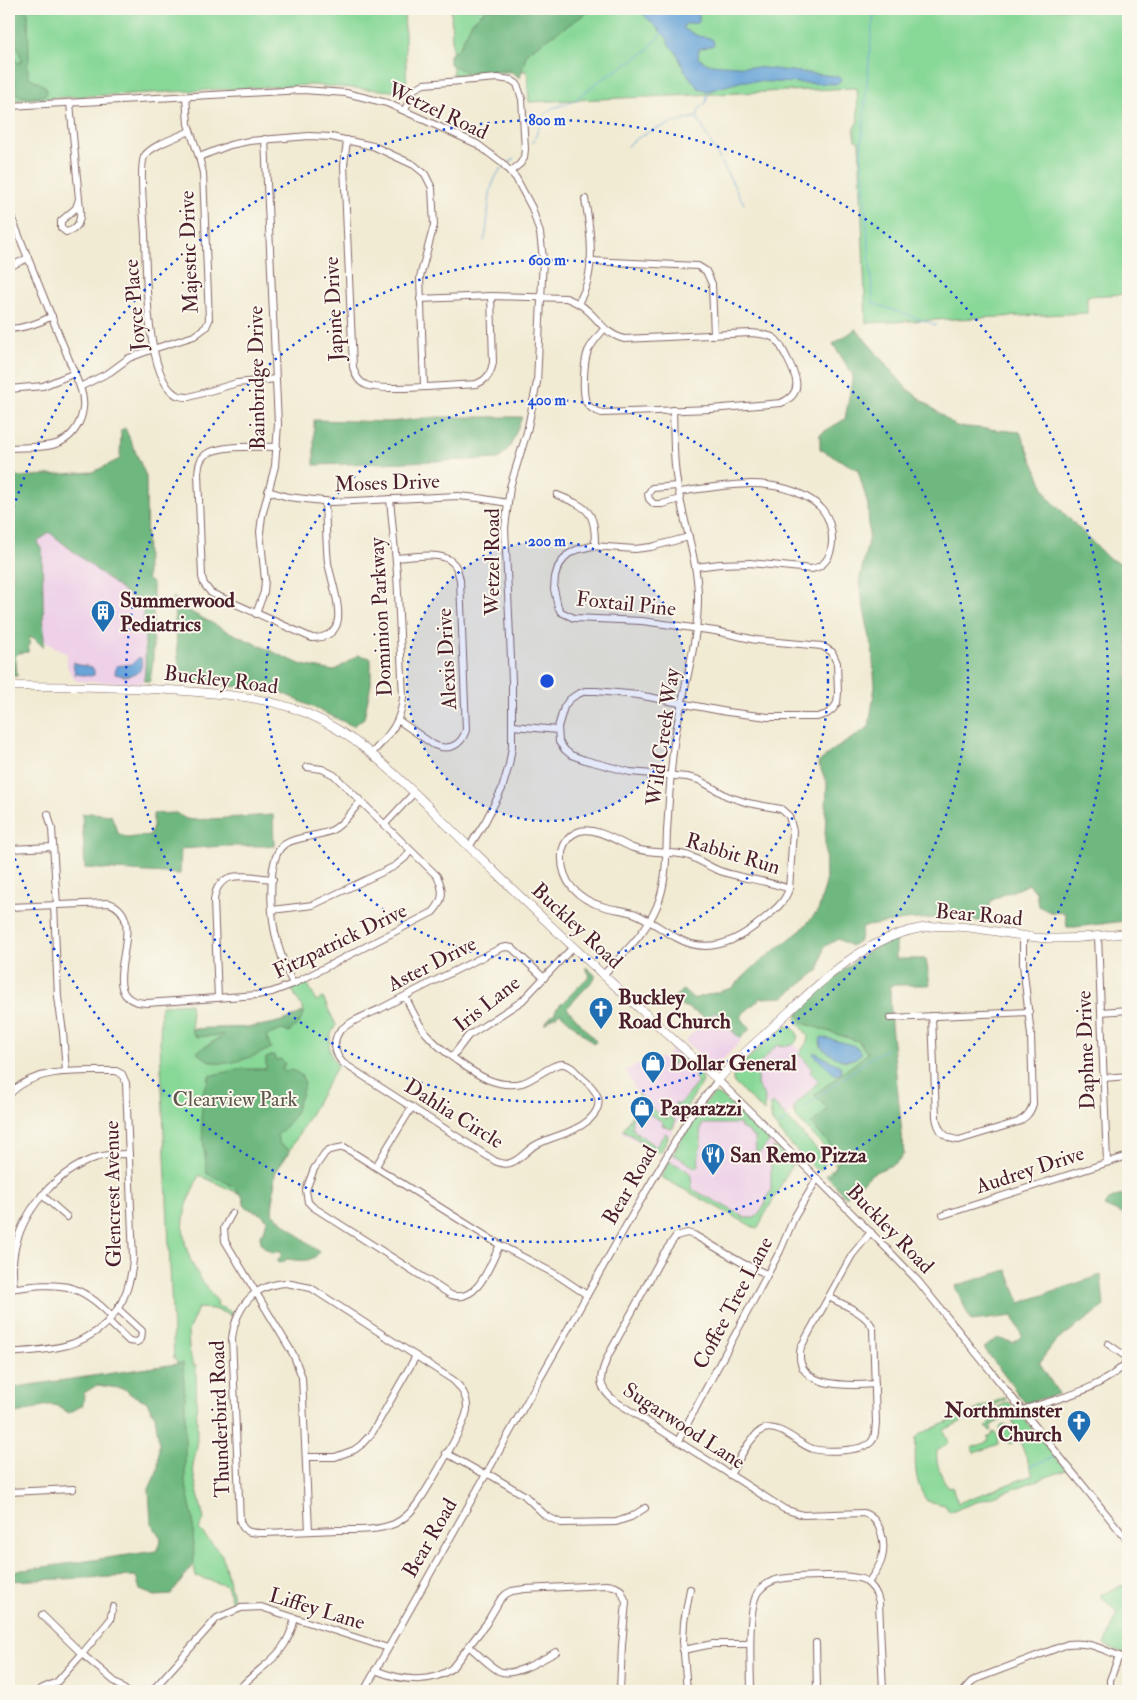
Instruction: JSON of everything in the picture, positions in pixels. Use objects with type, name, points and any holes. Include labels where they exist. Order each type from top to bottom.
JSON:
[{"type":"main road","name":"Buckley Road","points":[[9,686],[160,689],[258,698],[306,713],[333,726],[372,753],[573,947],[718,1080]]},
{"type":"main road","name":"Bear Road","points":[[718,1080],[742,1055],[842,965],[862,950],[906,931],[940,926],[955,926],[1023,936],[1062,938],[1128,933]]},
{"type":"street","points":[[405,110],[414,89],[424,84],[498,78],[511,80],[519,88],[522,99],[525,149],[524,158],[510,172]]},
{"type":"street","name":"Wetzel Road","points":[[9,106],[303,90],[324,90],[364,96],[405,110],[477,144],[488,151],[510,172],[526,195],[540,233],[542,260],[537,382],[534,402],[513,477],[505,528],[513,726],[509,765],[502,789],[489,815],[469,847]]},
{"type":"street","name":"Majestic Drive","points":[[80,387],[110,372],[130,358],[194,336],[206,327],[209,320],[203,174],[190,131],[186,97]]},
{"type":"street","points":[[70,103],[81,210],[80,220],[76,227],[72,231],[66,232],[62,228],[61,221],[76,208],[79,199]]},
{"type":"street","name":"Joyce Place","points":[[190,131],[149,150],[142,162],[152,349],[166,384],[176,395],[182,397],[189,397],[237,383],[276,379]]},
{"type":"street","points":[[199,156],[230,145],[265,139],[309,136],[347,140],[373,146],[414,165],[425,174],[430,182],[434,204],[434,225],[421,267],[420,299],[424,386]]},
{"type":"street","name":"Bainbridge Drive","points":[[256,614],[264,592],[265,580],[260,532],[262,516],[275,466],[278,424],[265,139]]},
{"type":"street","name":"Japine Drive","points":[[347,140],[344,185],[353,367],[360,381],[371,387],[476,384],[483,382],[492,371],[493,362],[490,296]]},
{"type":"street","points":[[578,303],[585,292],[588,282],[590,261],[585,199]]},
{"type":"street","points":[[9,211],[75,373],[84,402],[81,420],[69,436],[61,442],[51,445],[9,448]]},
{"type":"street","points":[[9,267],[28,258]]},
{"type":"street","points":[[590,261],[698,266],[706,271],[712,284],[714,335]]},
{"type":"street","points":[[420,299],[490,296],[566,298],[588,310],[604,329],[615,336],[629,339],[751,333],[764,335],[775,339],[780,345],[795,374],[797,380],[796,388],[788,401],[781,404],[602,413],[589,406],[584,394],[587,353],[591,344],[604,329]]},
{"type":"street","points":[[9,329],[28,326],[52,316]]},
{"type":"street","points":[[9,389],[42,386],[75,373]]},
{"type":"street","name":"Wild Creek Way","points":[[604,974],[634,943],[649,922],[662,890],[674,742],[696,628],[698,593],[695,567],[679,492],[673,410]]},
{"type":"street","points":[[277,447],[218,450],[205,455],[199,464],[202,577],[204,584],[211,593],[312,638],[326,636],[336,627],[338,611],[326,541],[325,501]]},
{"type":"street","points":[[679,492],[715,486],[742,485],[782,488],[796,492],[821,508],[830,526],[831,550],[829,558],[818,568],[811,569],[750,562],[695,567]]},
{"type":"street","name":"Moses Drive","points":[[268,491],[325,501],[458,496],[508,503]]},
{"type":"street","points":[[557,495],[584,508],[589,513],[595,528],[595,546]]},
{"type":"street","name":"Dominion Parkway","points":[[372,753],[392,731],[402,709],[403,697],[396,558],[390,499]]},
{"type":"street","name":"Foxtail Pine","points":[[682,704],[727,712],[783,718],[817,717],[827,714],[837,703],[838,693],[837,663],[832,652],[827,648],[812,644],[756,640],[696,628],[642,621],[574,618],[561,612],[556,602],[554,589],[558,567],[567,555],[576,550],[595,546],[635,549],[651,547],[689,537]]},
{"type":"street","name":"Alexis Drive","points":[[396,558],[440,556],[453,562],[458,569],[466,730],[464,737],[457,745],[450,748],[440,748],[398,720]]},
{"type":"street","points":[[682,704],[596,691],[576,695],[564,707],[558,730],[562,747],[571,755],[615,769],[699,780],[727,796],[748,803],[776,807],[789,816],[793,830],[790,889]]},
{"type":"street","points":[[513,726],[558,730]]},
{"type":"street","name":"Fitzpatrick Drive","points":[[55,905],[109,903],[120,909],[126,921],[121,980],[122,990],[130,999],[140,1003],[272,992],[293,984],[433,912],[442,900],[441,884],[437,876],[328,771],[307,767]]},
{"type":"street","points":[[384,824],[414,793]]},
{"type":"street","points":[[293,984],[284,964],[275,932],[272,910],[272,879],[276,855],[285,844],[332,830],[360,802]]},
{"type":"street","points":[[9,1095],[14,1089],[40,1076],[66,1072],[58,997],[52,829],[48,814]]},
{"type":"street","name":"Rabbit Run","points":[[594,831],[645,851],[666,852],[685,854],[721,871],[790,889],[780,905],[739,938],[724,944],[710,946],[687,943],[628,911],[594,904],[580,894],[564,878],[562,851],[570,837],[578,832],[594,831]]},
{"type":"street","points":[[9,849],[53,847]]},
{"type":"street","points":[[272,910],[313,905],[395,866],[405,858],[410,850]]},
{"type":"street","points":[[218,998],[214,901],[217,888],[231,876],[272,879]]},
{"type":"street","points":[[9,908],[55,905]]},
{"type":"street","points":[[932,1016],[937,1124],[946,1136],[959,1140],[1018,1122],[1026,1117],[1031,1111],[1033,1104],[1023,936]]},
{"type":"street","name":"Daphne Drive","points":[[1098,936],[1107,1162]]},
{"type":"street","name":"Iris Lane","points":[[452,1057],[468,1036],[516,1006],[573,947]]},
{"type":"street","name":"Aster Drive","points":[[336,1043],[339,1032],[343,1028],[500,948],[512,948],[544,978]]},
{"type":"street","name":"Dahlia Circle","points":[[336,1043],[337,1055],[343,1063],[495,1161],[507,1164],[512,1163],[536,1145],[570,1133],[582,1126],[597,1110],[598,1098],[596,1092],[568,1066],[561,1064],[554,1066],[522,1083],[509,1084],[488,1080],[475,1074],[435,1043],[426,1033],[405,996]]},
{"type":"street","points":[[1101,1012],[1128,1010]]},
{"type":"street","points":[[890,1018],[1029,1012]]},
{"type":"street","name":"Glencrest Avenue","points":[[9,1354],[73,1343],[87,1337],[110,1319],[118,1309],[129,1287],[133,1259],[126,1083],[122,1074],[116,1070],[66,1072]]},
{"type":"street","points":[[1104,1078],[1128,1076]]},
{"type":"street","name":"Buckley Road","points":[[718,1080],[918,1281],[1128,1541]]},
{"type":"street","name":"Bear Road","points":[[364,1691],[690,1116],[718,1080]]},
{"type":"street","points":[[9,1083],[14,1089]]},
{"type":"street","points":[[376,1166],[412,1107]]},
{"type":"street","points":[[500,1245],[476,1289],[465,1297],[458,1298],[415,1273],[313,1207],[308,1202],[307,1184],[321,1158],[329,1150],[344,1147],[500,1245],[557,1275],[588,1295]]},
{"type":"street","points":[[118,1309],[142,1331],[143,1336],[137,1342],[129,1341],[86,1294],[77,1289],[50,1284],[11,1288],[16,1246],[28,1216],[42,1196],[64,1176],[96,1157],[129,1154]]},
{"type":"street","name":"Audrey Drive","points":[[943,1215],[1128,1156]]},
{"type":"street","name":"Coffee Tree Lane","points":[[678,1441],[780,1251],[794,1218],[817,1179]]},
{"type":"street","points":[[42,1196],[67,1216]]},
{"type":"street","points":[[232,1213],[224,1228],[225,1241],[293,1354],[302,1377],[309,1531]]},
{"type":"street","points":[[871,1232],[852,1255],[801,1347],[800,1360],[803,1367],[816,1379],[826,1384],[839,1386],[875,1384]]},
{"type":"street","name":"Sugarwood Lane","points":[[767,1274],[744,1264],[694,1235],[687,1233],[679,1234],[668,1246],[622,1328],[602,1370],[601,1386],[605,1393],[615,1401],[791,1512],[812,1515],[864,1513],[868,1515],[878,1524],[882,1538],[882,1558],[868,1583]]},
{"type":"street","name":"Thunderbird Road","points":[[279,1284],[302,1285],[311,1288],[453,1380],[460,1387],[465,1396],[467,1411],[465,1420],[417,1504],[408,1514],[395,1523],[374,1529],[250,1533],[242,1528],[240,1521],[232,1338],[238,1313],[246,1301],[255,1293],[269,1286],[279,1284]]},
{"type":"street","points":[[730,1475],[755,1436],[766,1428],[782,1432],[803,1444],[821,1450],[861,1448],[868,1445],[875,1434],[874,1338],[870,1322],[829,1297]]},
{"type":"street","points":[[1023,1410],[1102,1382],[1116,1373],[1128,1359],[1108,1344]]},
{"type":"street","points":[[306,1457],[335,1457],[354,1450],[361,1445],[372,1433],[416,1356]]},
{"type":"street","points":[[446,1453],[480,1472],[492,1476],[524,1495],[546,1516],[561,1523],[616,1522],[630,1517],[645,1508]]},
{"type":"street","points":[[9,1492],[73,1489]]},
{"type":"street","points":[[751,1691],[750,1644],[755,1599],[764,1586],[780,1578],[844,1576],[856,1577],[868,1583],[873,1588],[879,1602],[883,1691]]},
{"type":"street","points":[[375,1670],[399,1678],[420,1679],[439,1676],[452,1668],[486,1624],[500,1600],[512,1591],[614,1586],[621,1590],[626,1602],[620,1691]]},
{"type":"street","points":[[687,1691],[683,1650],[684,1622],[690,1589]]},
{"type":"street","points":[[41,1689],[57,1682],[82,1654],[110,1620],[113,1607]]},
{"type":"street","name":"Liffey Lane","points":[[152,1691],[212,1622],[226,1613],[241,1608],[261,1607],[388,1648]]},
{"type":"street","points":[[42,1615],[82,1654],[126,1691]]},
{"type":"street","points":[[237,1691],[280,1652],[288,1642],[295,1618]]},
{"type":"street","points":[[963,1691],[976,1679],[1068,1644],[1079,1642],[1090,1644],[1128,1659]]},
{"type":"street","points":[[816,1643],[818,1691]]},
{"type":"street","points":[[683,1650],[713,1644],[750,1644]]},
{"type":"street","points":[[469,1646],[498,1671],[505,1673],[515,1672],[556,1652]]},
{"type":"street","points":[[1110,1691],[1110,1680],[1119,1656]]},
{"type":"shaded area","points":[[49,531],[143,607],[146,662],[143,683],[76,681],[67,667],[67,654],[44,641],[42,550],[37,543]]},
{"type":"shaded area","points":[[715,1012],[742,1040],[720,1062],[714,1064],[708,1062],[685,1041]]},
{"type":"shaded area","points":[[784,1034],[827,1077],[783,1121],[754,1092],[751,1066]]},
{"type":"shaded area","points":[[670,1046],[701,1077],[703,1082],[660,1153],[622,1133],[640,1101],[626,1070],[654,1058],[664,1058],[671,1052]]},
{"type":"shaded area","points":[[716,1094],[721,1096],[793,1163],[757,1229],[661,1177],[689,1126],[709,1098]]},
{"type":"green space","points":[[9,9],[404,9],[407,92],[310,85],[9,100]]},
{"type":"green space","points":[[25,9],[28,13],[29,60],[27,66],[29,77],[46,87],[47,91],[46,95],[38,97],[27,98],[16,93],[12,69],[9,68],[9,39],[14,46],[14,57],[18,63],[22,61],[16,43],[14,13]]},
{"type":"green space","points":[[451,9],[1128,9],[1128,294],[1087,296],[1087,313],[866,323],[859,141],[855,140],[854,128],[858,121],[857,88],[529,102],[527,71],[453,75]]},
{"type":"green space","points":[[487,9],[593,9],[527,52],[520,78],[509,70],[466,72],[450,64],[450,55],[459,48],[472,22]]},
{"type":"green space","points":[[856,329],[906,388],[956,426],[1020,432],[1048,497],[1108,558],[1128,566],[1128,863],[1125,921],[1067,927],[1065,913],[1050,912],[1038,906],[1036,892],[1028,884],[991,901],[986,922],[949,917],[905,920],[862,927],[860,940],[851,946],[838,939],[824,947],[819,970],[784,997],[761,998],[740,1016],[750,1029],[740,1039],[715,1012],[708,1019],[686,1007],[668,1002],[683,990],[693,999],[732,988],[757,964],[800,931],[818,911],[826,883],[827,783],[818,763],[832,751],[869,727],[875,686],[872,649],[859,583],[869,536],[868,505],[858,470],[820,449],[820,434],[845,419],[853,375],[833,344]]},
{"type":"green space","points":[[438,417],[522,417],[511,445],[499,459],[314,465],[314,420],[390,422]]},
{"type":"green space","points":[[125,428],[146,476],[147,579],[153,584],[153,662],[150,681],[144,681],[143,607],[49,532],[37,543],[42,549],[43,647],[34,638],[30,637],[28,652],[19,653],[15,657],[17,676],[9,676],[9,575],[13,575],[12,570],[9,570],[9,473],[13,473],[17,477],[93,472],[120,459],[121,430]]},
{"type":"green space","points":[[173,597],[189,611],[225,630],[302,665],[334,671],[358,655],[371,658],[371,684],[364,718],[353,726],[276,690],[180,682]]},
{"type":"green space","points":[[176,813],[186,819],[195,820],[273,815],[274,846],[224,846],[181,849],[180,874],[85,868],[82,814],[111,815],[118,833],[127,838],[150,835],[153,827],[153,814]]},
{"type":"green space","points":[[896,938],[896,959],[926,959],[930,985],[890,985],[891,1024],[904,1154],[896,1163],[873,1173],[846,1197],[828,1177],[840,1160],[827,1141],[811,1124],[828,1109],[814,1095],[868,1053],[858,1041],[803,1023],[798,1013],[856,960]]},
{"type":"green space","points":[[585,968],[595,975],[595,978],[567,1008],[596,1041],[594,1044],[560,1013],[544,1024],[555,1010],[590,975]]},
{"type":"green space","name":"Clearview Park","points":[[306,980],[316,1001],[323,998],[336,1025],[331,1035],[330,1051],[338,1065],[275,1173],[272,1213],[240,1194],[199,1175],[188,1202],[184,1219],[185,1242],[192,1264],[218,1302],[216,1305],[234,1313],[233,1316],[214,1309],[198,1308],[188,1331],[189,1349],[193,1365],[196,1365],[197,1446],[193,1465],[204,1519],[199,1529],[222,1555],[235,1605],[233,1606],[227,1586],[196,1576],[187,1524],[183,1472],[180,1367],[174,1358],[160,1043],[161,1005],[190,1003],[192,1029],[260,1026],[285,1020],[304,1011],[291,988]]},
{"type":"green space","points":[[304,1011],[300,1022],[289,1032],[281,1030],[266,1036],[271,1048],[260,1054],[222,1064],[212,1062],[198,1054],[198,1051],[224,1035],[196,1037],[192,1033],[192,1029],[260,1026],[285,1020]]},
{"type":"green space","points":[[798,1013],[803,1023],[858,1041],[868,1054],[828,1109],[811,1124],[827,1141],[841,1161],[828,1177],[826,1175],[835,1166],[835,1158],[795,1116],[794,1107],[819,1081],[810,1072],[812,1068],[799,1054],[807,1042],[808,1036],[796,1019]],"holes":[[[822,1037],[853,1046],[860,1050],[860,1054],[850,1060],[840,1059],[821,1047]]]},
{"type":"green space","points":[[785,1026],[792,1027],[796,1031],[798,1036],[795,1043],[790,1046],[776,1046],[758,1065],[757,1085],[765,1097],[764,1112],[734,1083],[733,1077],[749,1057]]},
{"type":"green space","points":[[274,1055],[275,1060],[280,1059],[285,1063],[282,1069],[285,1072],[291,1069],[301,1075],[305,1083],[294,1116],[277,1136],[280,1144],[290,1150],[275,1173],[272,1213],[319,1252],[309,1260],[286,1259],[284,1262],[278,1263],[277,1260],[282,1255],[279,1250],[274,1253],[265,1248],[261,1241],[260,1234],[264,1231],[267,1220],[261,1214],[244,1205],[240,1194],[231,1185],[207,1174],[201,1119],[204,1088],[209,1076],[238,1069],[266,1069],[266,1058]]},
{"type":"green space","points":[[676,1057],[692,1066],[703,1082],[685,1109],[680,1112],[674,1109],[675,1103],[679,1105],[698,1082],[695,1079],[695,1074],[683,1062],[676,1062],[669,1068]]},
{"type":"green space","points":[[637,1093],[658,1114],[667,1119],[670,1115],[675,1121],[673,1128],[670,1129],[662,1125],[663,1122],[638,1108],[631,1122],[633,1130],[656,1147],[665,1133],[667,1134],[668,1138],[660,1153],[623,1130],[640,1101]]},
{"type":"green space","points":[[716,1094],[721,1096],[768,1138],[769,1142],[756,1154],[755,1137],[752,1137],[749,1132],[741,1128],[740,1124],[702,1124],[699,1165],[696,1168],[673,1154],[699,1111]]},
{"type":"green space","points":[[773,1103],[825,1158],[825,1164],[821,1170],[815,1169],[789,1143],[772,1122],[770,1105]]},
{"type":"green space","points":[[773,1148],[778,1148],[793,1163],[757,1229],[661,1177],[669,1162],[671,1162],[688,1171],[692,1189],[743,1216],[743,1218],[755,1218],[765,1205],[771,1192],[771,1159],[767,1157]]},
{"type":"green space","points":[[1128,1192],[1128,1213],[1125,1215],[1104,1206],[1111,1199]]},
{"type":"green space","points":[[1007,1270],[1020,1303],[1101,1275],[1104,1306],[1054,1343],[1039,1363],[1059,1394],[1025,1403],[984,1348],[998,1338],[1013,1343],[1022,1336],[1013,1316],[971,1321],[955,1286]]},
{"type":"green space","points":[[183,1363],[185,1480],[193,1519],[194,1563],[171,1595],[155,1596],[140,1590],[136,1576],[9,1581],[9,1572],[156,1551],[160,1545],[161,1538],[151,1523],[149,1489],[158,1469],[159,1442],[155,1416],[146,1401],[130,1394],[125,1389],[97,1385],[84,1393],[83,1405],[69,1413],[54,1405],[48,1405],[25,1412],[14,1413],[9,1412],[9,1388]]},
{"type":"green space","points":[[1006,1397],[1005,1400],[944,1430],[949,1443],[937,1451],[937,1461],[944,1480],[949,1488],[952,1487],[958,1503],[1033,1475],[1013,1423],[1017,1416],[1022,1416],[1066,1470],[949,1512],[945,1505],[927,1501],[922,1494],[917,1479],[915,1463],[916,1438],[920,1434]]},
{"type":"green space","points":[[1008,1402],[1015,1409],[1015,1412],[990,1426],[992,1430],[990,1431],[986,1427],[993,1420],[989,1413],[976,1422],[975,1419]]},
{"type":"green space","points":[[1004,1424],[1009,1426],[1014,1440],[1011,1444],[1008,1443],[999,1430]]},
{"type":"green space","points":[[994,1432],[998,1437],[999,1444],[974,1453],[972,1448],[989,1441],[988,1438]]},
{"type":"green space","points":[[1128,1583],[1128,1655],[1104,1645],[1118,1614],[1100,1595]]},
{"type":"water","points":[[638,9],[679,10],[699,13],[699,22],[684,25],[684,29],[698,36],[713,40],[714,45],[699,49],[698,58],[708,64],[834,76],[841,78],[840,81],[836,84],[743,81],[708,91],[698,88],[685,71],[676,52],[669,45],[667,38]]},
{"type":"water","points":[[139,657],[141,658],[141,667],[136,674],[124,676],[115,674],[116,666],[132,664]]},
{"type":"water","points":[[74,662],[79,665],[92,667],[94,675],[75,674]]},
{"type":"water","points":[[822,1037],[852,1045],[861,1051],[861,1054],[850,1060],[835,1057],[821,1047],[820,1040]]},
{"type":"water","points":[[814,1052],[840,1066],[842,1072],[837,1075],[834,1074],[813,1054]]},
{"type":"waterway","points":[[875,9],[861,149],[873,303],[936,325]]},
{"type":"waterway","points":[[533,143],[543,117],[552,108],[573,102],[599,81],[647,51],[662,32]]},
{"type":"waterway","points":[[708,91],[706,103],[699,109],[697,117],[744,204]]},
{"type":"waterway","points":[[627,146],[651,131],[697,117]]},
{"type":"waterway","points":[[509,163],[515,158]]},
{"type":"waterway","points":[[484,241],[490,193],[496,176],[502,168]]},
{"type":"waterway","points":[[799,1111],[872,1057],[887,1049]]},
{"type":"waterway","points":[[779,1125],[786,1120]]},
{"type":"waterway","points":[[1031,1466],[1054,1457]]},
{"type":"place","name":"Summerwood Pediatrics","points":[[103,633]]},
{"type":"place","name":"Buckley Road Church","points":[[601,1030]]},
{"type":"place","name":"Dollar General","points":[[653,1084]]},
{"type":"place","name":"Paparazzi","points":[[642,1129]]},
{"type":"place","name":"San Remo Pizza","points":[[713,1176]]},
{"type":"place","name":"Northminster Church","points":[[1079,1443]]}]
